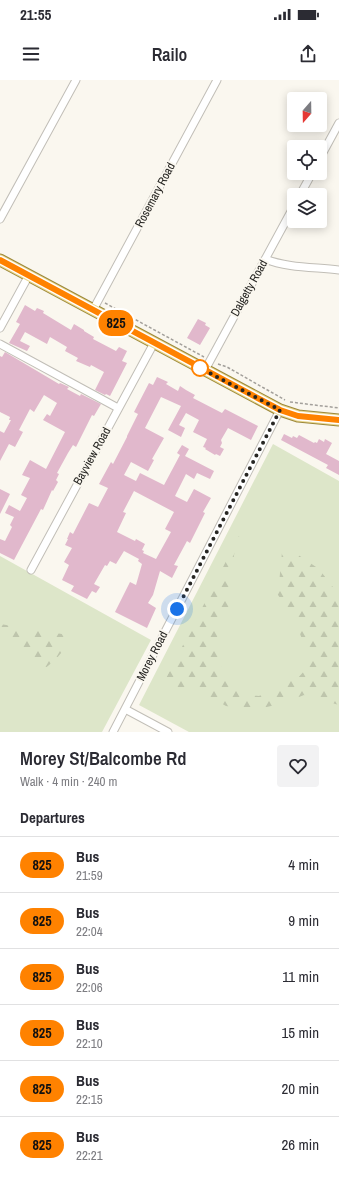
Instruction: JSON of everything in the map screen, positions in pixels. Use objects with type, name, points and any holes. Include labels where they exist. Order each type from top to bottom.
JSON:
[{"type":"main road","points":[[0,260],[154,343],[207,366],[280,410],[298,416],[339,420]]},
{"type":"street","points":[[0,219],[76,80]]},
{"type":"street","name":"Rosemary Road","points":[[93,310],[217,80]]},
{"type":"street","points":[[327,145],[339,123]]},
{"type":"street","name":"Dalgetty Road","points":[[207,366],[287,219]]},
{"type":"street","points":[[265,259],[287,265],[339,270]]},
{"type":"street","points":[[0,328],[29,275]]},
{"type":"street","name":"Bayview Road","points":[[31,570],[154,343]]},
{"type":"street","points":[[0,344],[118,408]]},
{"type":"street","name":"Morey Road","points":[[113,732],[280,410]]},
{"type":"street","points":[[125,710],[168,732]]},
{"type":"path","points":[[98,300],[207,366],[227,368],[286,401],[298,404],[339,408]]},
{"type":"green space","points":[[273,444],[339,481],[339,732],[189,732],[139,705]]},
{"type":"green space","points":[[240,534],[234,555],[229,606],[219,627],[216,646],[220,664],[228,682],[242,694],[259,696],[271,690],[282,677],[297,679],[306,669],[309,653],[307,653],[295,620],[276,592],[279,584],[282,552],[288,548],[319,569],[339,595],[339,705],[304,695],[284,703],[258,709],[244,709],[226,706],[198,690],[186,690],[164,682]]},
{"type":"green space","points":[[0,556],[151,640],[102,732],[0,732]]},
{"type":"green space","points":[[0,624],[68,635],[68,641],[59,656],[41,672],[28,652],[0,631]]},
{"type":"building","points":[[25,305],[35,311],[37,308],[44,311],[43,313],[71,330],[74,324],[94,337],[93,339],[116,351],[119,347],[127,351],[122,361],[127,363],[110,396],[95,390],[104,372],[91,365],[90,367],[76,361],[78,358],[65,351],[67,347],[50,337],[47,344],[25,332],[20,341],[30,346],[27,351],[9,343],[20,324],[16,322]]},
{"type":"building","points":[[198,319],[206,323],[205,325],[210,328],[200,345],[187,338]]},
{"type":"building","points":[[5,352],[59,384],[60,383],[69,387],[67,389],[101,404],[94,416],[92,415],[76,447],[73,445],[68,453],[57,473],[59,474],[56,480],[58,482],[53,491],[52,490],[43,510],[41,509],[14,560],[0,553],[0,539],[5,541],[12,527],[10,525],[14,517],[5,513],[9,505],[20,511],[27,498],[21,495],[30,478],[22,475],[30,460],[46,469],[65,432],[43,420],[47,414],[50,416],[57,403],[44,395],[34,412],[30,409],[19,430],[23,432],[15,447],[9,444],[0,461],[0,431],[4,433],[11,420],[9,420],[10,417],[0,412],[0,356],[2,357]]},
{"type":"building","points":[[157,377],[168,382],[166,384],[178,391],[180,386],[195,395],[193,398],[222,413],[225,409],[258,426],[251,440],[228,428],[221,440],[222,443],[220,447],[224,449],[220,456],[215,455],[203,447],[207,439],[193,432],[199,420],[186,413],[179,425],[185,428],[181,437],[168,430],[181,406],[161,397],[145,428],[164,438],[152,459],[154,460],[148,471],[131,462],[124,475],[136,481],[140,473],[164,485],[180,455],[177,453],[182,445],[189,449],[185,456],[214,471],[210,479],[197,473],[194,479],[186,474],[175,496],[187,502],[194,489],[211,498],[203,512],[205,513],[190,543],[187,541],[174,565],[178,566],[172,578],[160,571],[153,595],[148,603],[156,608],[147,628],[115,612],[130,582],[136,585],[142,564],[138,561],[139,559],[124,551],[116,564],[110,561],[107,566],[105,565],[94,584],[100,587],[96,593],[92,591],[87,599],[71,591],[74,586],[62,580],[69,565],[64,562],[72,548],[65,545],[70,532],[73,534],[89,503],[98,507],[108,488],[99,484],[111,462],[113,464],[127,437],[138,414],[134,412],[149,383],[153,385]],"holes":[[[134,491],[174,512],[165,529],[171,532],[156,559],[143,553],[144,551],[142,550],[145,544],[117,532],[126,513],[123,512]]]},
{"type":"building","points":[[284,434],[292,438],[293,436],[297,438],[299,435],[314,443],[317,443],[319,439],[324,442],[325,439],[332,443],[326,454],[339,461],[339,475],[326,468],[328,465],[281,440]]},
{"type":"building","points":[[0,489],[10,494],[0,514]]},
{"type":"bus line","name":"825","points":[[0,260],[280,410],[292,415],[339,420]]},
{"type":"route","points":[[177,609],[280,410],[200,368]]}]
